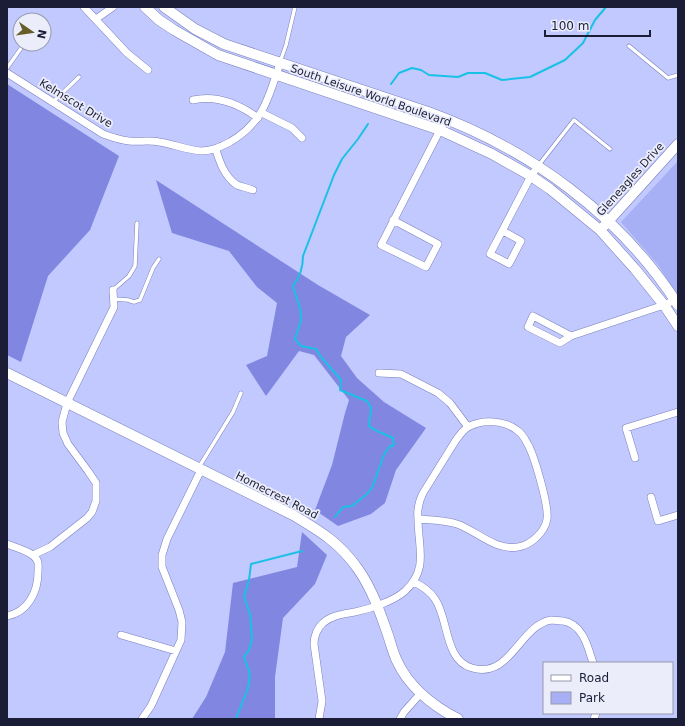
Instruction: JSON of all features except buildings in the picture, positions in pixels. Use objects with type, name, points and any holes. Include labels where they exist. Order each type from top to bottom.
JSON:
[{"type":"street","points":[[84,7],[128,52],[148,70]]},
{"type":"street","points":[[96,19],[113,7]]},
{"type":"street","name":"South Leisure World Boulevard","points":[[145,7],[159,20],[174,30],[218,55],[440,130],[492,154],[531,176],[550,189],[600,230],[636,269],[678,326]]},
{"type":"street","name":"South Leisure World Boulevard","points":[[164,7],[196,29],[224,44],[446,118],[497,142],[538,166],[561,182],[608,221],[647,262],[676,302]]},
{"type":"street","name":"Kelmscot Drive","points":[[7,74],[103,134],[128,141],[159,142],[201,151],[216,150],[239,137],[250,128],[268,102],[280,63]]},
{"type":"street","points":[[193,100],[204,98],[219,100],[238,106],[292,128],[302,138]]},
{"type":"street","points":[[393,220],[438,244],[426,267],[381,245],[393,220],[446,118]]},
{"type":"street","name":"Gleneagles Drive","points":[[600,230],[678,144]]},
{"type":"street","points":[[216,150],[220,164],[228,177],[238,185],[253,190]]},
{"type":"street","points":[[503,232],[521,241],[509,264],[490,254],[503,232],[531,176],[538,166]]},
{"type":"street","points":[[33,555],[50,547],[87,518],[92,512],[96,501],[96,483],[68,444],[63,433],[62,422],[67,403],[114,307],[113,290]]},
{"type":"street","points":[[571,336],[533,316],[528,327],[560,343],[571,336],[676,302]]},
{"type":"street","name":"Homecrest Road","points":[[7,373],[293,515],[322,532],[342,548],[358,568],[368,585],[378,606],[397,661],[406,676],[421,693],[447,716],[458,719]]},
{"type":"street","points":[[379,373],[401,374],[438,393],[450,403],[468,427]]},
{"type":"street","points":[[634,458],[626,428],[678,412]]},
{"type":"street","points":[[319,719],[322,701],[314,638],[320,627],[324,622],[335,616],[378,606],[404,592],[414,582],[418,574],[421,560],[418,519],[419,502],[423,492],[462,432],[468,427],[483,423],[503,424],[517,430],[527,443],[532,454],[546,504],[547,519],[542,532],[526,545],[509,548],[496,545],[458,524],[448,521],[418,519]]},
{"type":"street","points":[[142,719],[151,706],[181,640],[182,622],[179,610],[162,567],[162,555],[167,539],[199,469]]},
{"type":"street","points":[[651,497],[658,520],[678,515]]},
{"type":"street","points":[[7,544],[33,555],[37,560],[38,565],[38,577],[34,595],[19,612],[7,616]]},
{"type":"street","points":[[414,582],[426,589],[435,599],[442,614],[452,651],[460,661],[472,668],[494,668],[504,661],[531,632],[541,624],[552,620],[567,622],[578,629],[582,635],[593,662]]},
{"type":"street","points":[[121,636],[176,651]]},
{"type":"street","points":[[400,719],[404,712],[421,693]]},
{"type":"lane","points":[[280,63],[295,7]]},
{"type":"lane","points":[[629,46],[668,78],[678,75]]},
{"type":"lane","points":[[7,68],[18,52]]},
{"type":"lane","points":[[52,102],[79,77]]},
{"type":"lane","points":[[538,166],[574,120],[610,149]]},
{"type":"lane","points":[[113,290],[129,276],[135,266],[137,223]]},
{"type":"lane","points":[[114,299],[134,302],[140,300],[153,268],[159,258]]},
{"type":"lane","points":[[199,469],[233,412],[241,393]]},
{"type":"green space","points":[[678,161],[678,296],[658,265],[621,222]]},
{"type":"shaded area","points":[[7,84],[119,156],[90,230],[48,276],[21,362],[7,355]]},
{"type":"shaded area","points":[[156,180],[318,285],[370,315],[346,337],[341,356],[357,378],[384,402],[426,428],[396,470],[385,503],[371,514],[338,526],[315,510],[332,465],[349,400],[314,355],[299,351],[266,396],[246,365],[267,356],[277,303],[257,287],[229,251],[172,233]]},
{"type":"shaded area","points":[[302,532],[327,555],[315,584],[283,618],[275,677],[275,719],[192,719],[206,697],[225,652],[233,583],[297,567]]},
{"type":"waterway","points":[[391,84],[399,73],[412,68],[421,70],[429,75],[458,77],[468,73],[485,73],[502,80],[530,77],[565,60],[583,43],[595,20],[606,7]]},
{"type":"waterway","points":[[335,517],[343,507],[352,506],[367,494],[373,486],[383,457],[389,447],[394,445],[393,438],[369,426],[371,408],[367,401],[340,390],[341,380],[316,349],[301,346],[295,339],[301,320],[300,308],[293,286],[301,272],[303,256],[334,175],[342,159],[368,124]]},
{"type":"waterway","points":[[236,719],[248,688],[250,674],[244,657],[249,650],[252,639],[250,614],[244,597],[249,580],[251,564],[302,551]]}]
